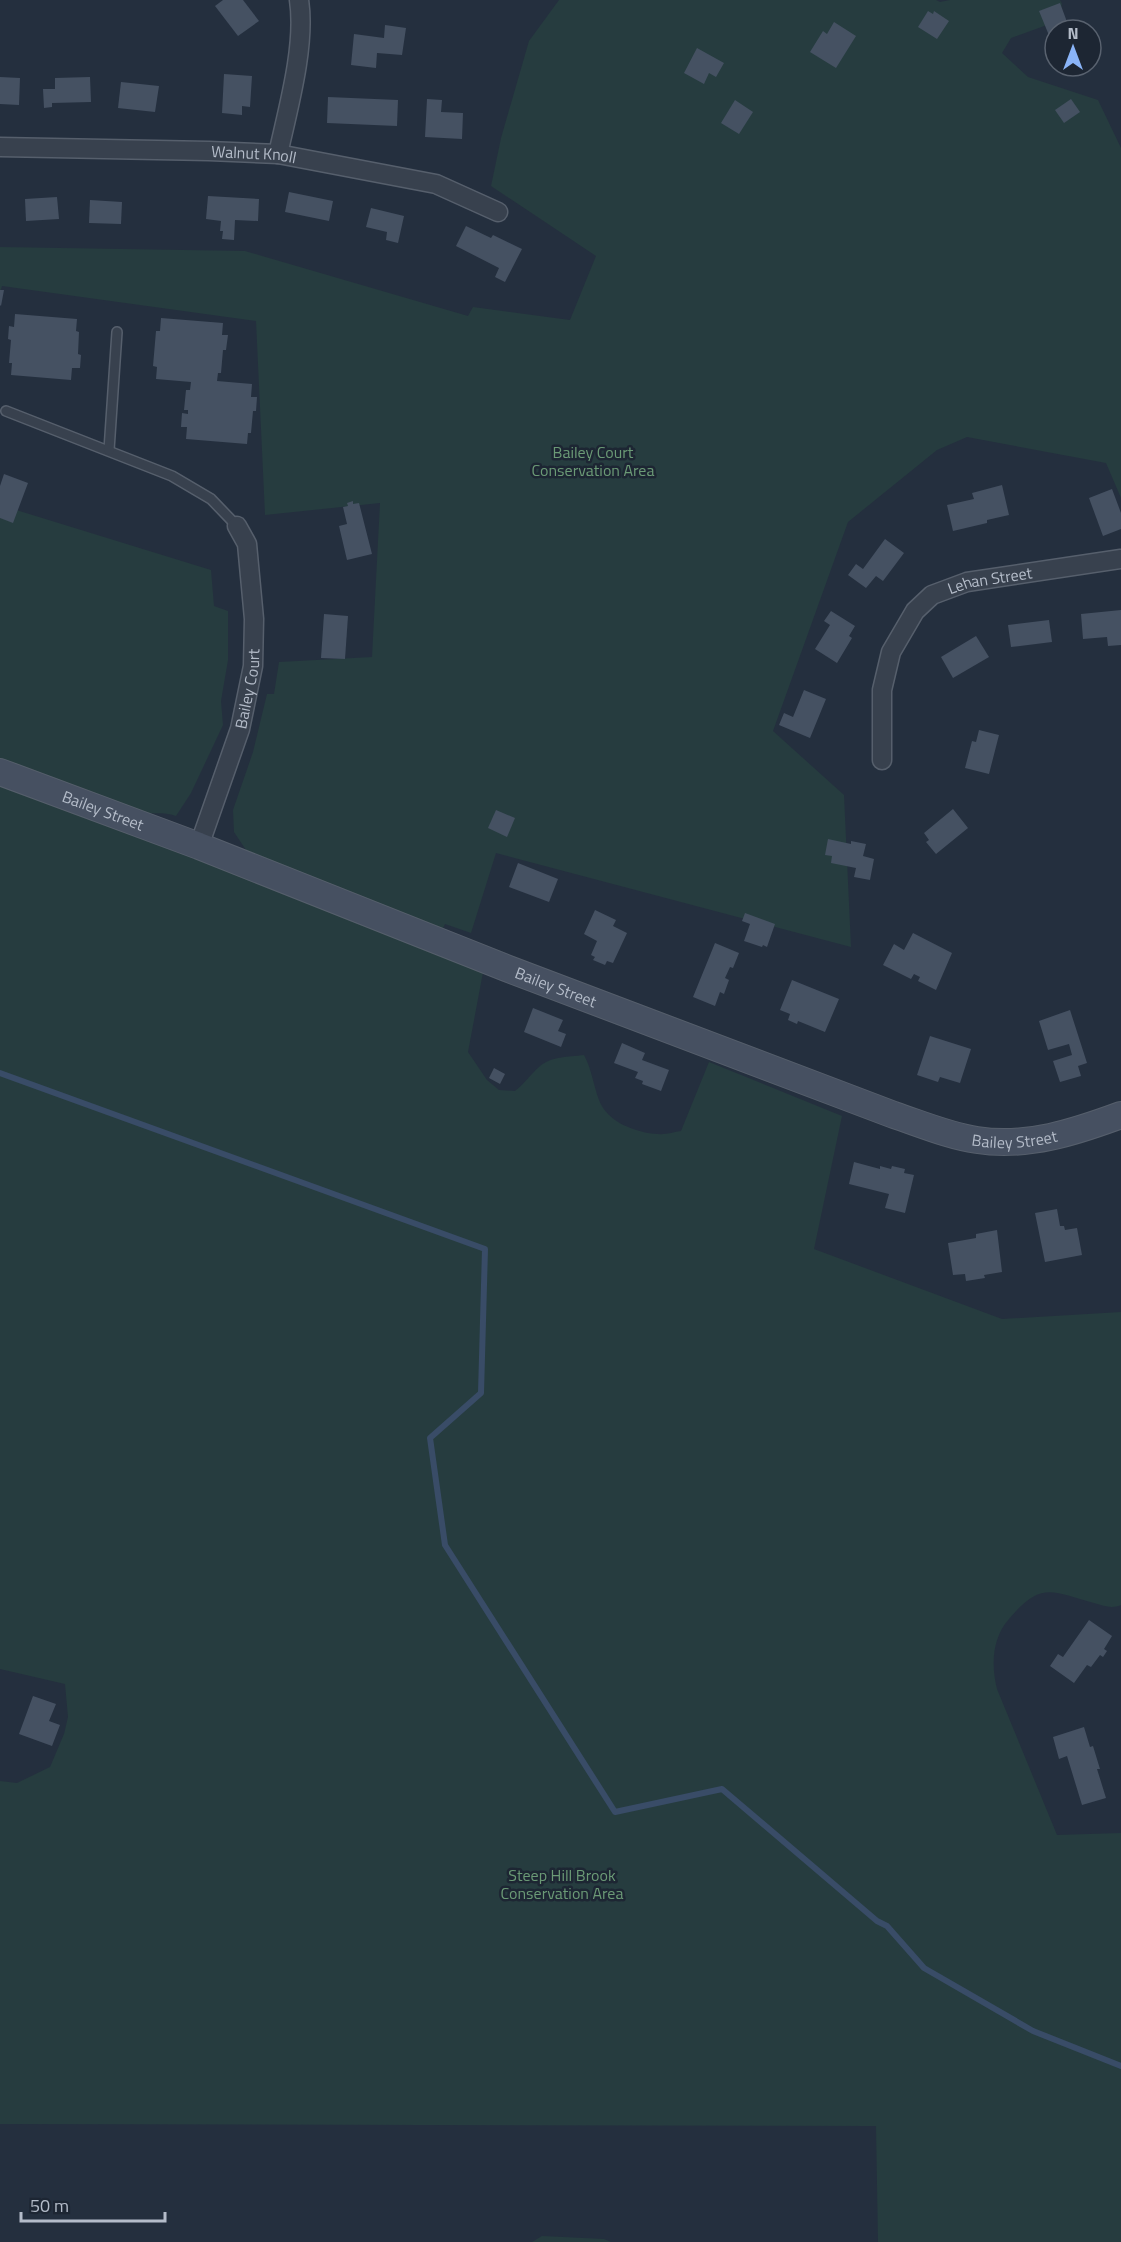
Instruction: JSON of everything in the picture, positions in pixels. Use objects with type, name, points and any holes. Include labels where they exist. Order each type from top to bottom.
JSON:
[{"type":"street","points":[[278,154],[295,77],[300,26],[299,0]]},
{"type":"street","name":"Walnut Knoll","points":[[0,147],[278,154],[436,184],[498,212]]},
{"type":"street","name":"Bailey Court","points":[[200,846],[240,729],[253,666],[254,619],[247,544],[237,526]]},
{"type":"street","name":"Lehan Street","points":[[882,760],[882,690],[891,652],[915,610],[932,595],[968,582],[1121,559]]},
{"type":"street","name":"Bailey Street","points":[[0,772],[200,846],[506,968],[894,1115],[951,1134],[979,1141],[1032,1141],[1065,1134],[1121,1115]]},
{"type":"lane","points":[[109,450],[117,332]]},
{"type":"lane","points":[[6,411],[172,476],[211,499],[237,526]]},
{"type":"green space","name":"Bailey Court Conservation Area","points":[[559,0],[936,0],[940,2],[950,0],[1060,0],[1062,4],[1059,18],[1043,18],[1043,26],[1011,38],[1002,53],[1028,77],[1098,100],[1121,148],[1121,498],[1106,463],[967,437],[937,450],[848,522],[773,731],[844,795],[851,947],[496,853],[471,933],[445,924],[442,930],[245,855],[246,850],[234,832],[233,810],[253,752],[267,694],[274,694],[279,662],[372,657],[380,503],[265,515],[256,321],[2,286],[0,292],[0,247],[245,251],[468,316],[473,307],[570,320],[596,256],[491,186],[501,138],[529,41]]},
{"type":"green space","points":[[0,505],[211,570],[214,606],[228,611],[228,660],[221,701],[223,725],[191,793],[176,816],[137,812],[0,759]]},
{"type":"green space","name":"Steep Hill Brook Conservation Area","points":[[0,786],[484,967],[468,1052],[487,1080],[499,1090],[515,1091],[544,1063],[584,1055],[599,1100],[608,1114],[632,1129],[667,1134],[681,1131],[709,1062],[842,1116],[814,1249],[1002,1319],[1121,1312],[1121,1605],[1108,1607],[1057,1593],[1039,1594],[1020,1607],[1003,1626],[994,1652],[994,1671],[997,1689],[1057,1835],[1121,1833],[1121,2242],[878,2242],[876,2126],[0,2124],[0,1781],[17,1783],[50,1767],[64,1734],[68,1717],[65,1684],[0,1669]]},
{"type":"green space","points":[[542,2236],[604,2239],[611,2242],[532,2242]]},
{"type":"building","points":[[223,0],[243,0],[259,21],[238,36],[215,6]]},
{"type":"building","points":[[1060,3],[1066,18],[1043,18],[1043,21],[1039,11]]},
{"type":"building","points":[[928,11],[933,14],[934,11],[949,21],[937,39],[918,27]]},
{"type":"building","points":[[834,22],[856,36],[836,68],[810,52],[823,31],[827,34]]},
{"type":"building","points":[[385,25],[406,28],[402,55],[377,53],[376,68],[351,65],[354,34],[384,38]]},
{"type":"building","points":[[697,48],[724,63],[716,77],[709,73],[704,84],[684,73]]},
{"type":"building","points":[[224,74],[252,76],[250,107],[242,106],[242,115],[222,113]]},
{"type":"building","points":[[0,77],[20,78],[19,105],[0,104]]},
{"type":"building","points":[[90,77],[91,102],[52,103],[52,107],[44,108],[43,89],[55,89],[55,78]]},
{"type":"building","points":[[121,82],[159,86],[155,112],[118,108]]},
{"type":"building","points":[[328,97],[398,100],[397,126],[327,123]]},
{"type":"building","points":[[427,99],[442,100],[441,112],[463,113],[462,139],[425,137]]},
{"type":"building","points":[[1071,99],[1080,112],[1064,123],[1055,110]]},
{"type":"building","points":[[735,100],[753,112],[739,134],[721,123]]},
{"type":"building","points":[[289,192],[333,201],[329,221],[285,212]]},
{"type":"building","points":[[208,196],[259,199],[258,221],[235,220],[234,240],[222,239],[221,221],[206,219]]},
{"type":"building","points":[[57,197],[59,219],[26,221],[25,199]]},
{"type":"building","points":[[90,200],[122,202],[121,224],[89,223]]},
{"type":"building","points":[[371,208],[404,216],[398,243],[386,240],[387,232],[366,227]]},
{"type":"building","points":[[466,226],[491,238],[493,235],[522,249],[505,282],[495,277],[499,268],[456,246]]},
{"type":"building","points":[[0,290],[4,290],[1,306],[0,305]]},
{"type":"building","points":[[15,314],[77,319],[80,368],[72,368],[71,380],[11,375],[12,363],[9,363],[11,340],[8,339],[9,326],[14,327]]},
{"type":"building","points":[[161,318],[223,323],[222,335],[228,335],[226,350],[223,350],[221,373],[218,373],[217,381],[252,384],[251,397],[257,397],[256,411],[253,411],[251,433],[248,433],[247,444],[186,439],[187,427],[181,427],[182,413],[188,414],[188,410],[184,410],[186,390],[190,390],[191,382],[156,379],[157,367],[153,366],[156,331],[160,331]]},
{"type":"building","points":[[4,474],[28,483],[13,523],[0,518],[0,486]]},
{"type":"building","points":[[1002,485],[1009,515],[953,531],[947,505],[974,499],[972,493]]},
{"type":"building","points":[[1112,489],[1121,513],[1121,529],[1103,536],[1089,498]]},
{"type":"building","points":[[353,501],[353,504],[359,503],[372,554],[347,560],[339,526],[347,524],[343,507]]},
{"type":"building","points":[[885,539],[904,553],[883,581],[876,576],[866,588],[848,575],[856,564],[863,569]]},
{"type":"building","points":[[1121,610],[1121,645],[1108,646],[1107,637],[1083,639],[1081,614]]},
{"type":"building","points":[[831,611],[855,626],[849,636],[852,638],[837,663],[815,649],[830,625],[824,621]]},
{"type":"building","points":[[324,614],[348,616],[345,659],[321,658]]},
{"type":"building","points":[[1049,620],[1052,642],[1011,647],[1008,625]]},
{"type":"building","points":[[976,636],[989,657],[953,678],[941,657]]},
{"type":"building","points":[[804,690],[826,699],[810,738],[779,725],[784,713],[793,717]]},
{"type":"building","points":[[979,730],[999,735],[989,774],[965,768],[972,741],[976,742]]},
{"type":"building","points":[[953,809],[968,828],[936,854],[926,842],[929,840],[924,833]]},
{"type":"building","points":[[496,810],[515,818],[507,837],[488,828]]},
{"type":"building","points":[[828,839],[851,844],[851,841],[866,844],[863,856],[874,859],[870,880],[854,877],[856,868],[831,863],[832,856],[825,855]]},
{"type":"building","points":[[518,863],[558,879],[549,902],[509,887]]},
{"type":"building","points":[[595,910],[616,920],[613,926],[627,933],[613,963],[607,961],[605,965],[593,960],[595,957],[591,955],[597,941],[584,934]]},
{"type":"building","points":[[745,913],[775,924],[767,947],[744,941],[750,924],[742,921]]},
{"type":"building","points":[[913,933],[952,953],[936,990],[918,981],[920,977],[914,974],[911,979],[883,965],[894,944],[904,950]]},
{"type":"building","points":[[715,943],[739,953],[733,968],[730,967],[725,978],[729,980],[724,994],[720,992],[715,1006],[693,997]]},
{"type":"building","points":[[792,980],[839,999],[825,1032],[798,1021],[797,1024],[788,1020],[790,1014],[780,1010]]},
{"type":"building","points":[[533,1008],[563,1020],[558,1031],[566,1034],[561,1047],[524,1032]]},
{"type":"building","points":[[1070,1010],[1087,1063],[1078,1066],[1081,1076],[1060,1082],[1053,1061],[1072,1055],[1069,1044],[1048,1050],[1039,1021]]},
{"type":"building","points":[[930,1036],[971,1049],[960,1083],[940,1077],[938,1082],[917,1075]]},
{"type":"building","points":[[622,1043],[645,1053],[642,1060],[669,1070],[661,1091],[642,1084],[643,1081],[635,1078],[638,1072],[614,1063]]},
{"type":"building","points":[[494,1068],[505,1074],[500,1084],[489,1078]]},
{"type":"building","points":[[854,1162],[880,1169],[880,1166],[891,1169],[892,1166],[905,1169],[904,1173],[914,1175],[905,1213],[885,1208],[889,1194],[849,1184]]},
{"type":"building","points":[[1057,1209],[1060,1226],[1064,1226],[1065,1230],[1077,1228],[1082,1255],[1045,1262],[1035,1213]]},
{"type":"building","points":[[997,1230],[1002,1272],[966,1281],[965,1274],[953,1275],[948,1243],[976,1238],[976,1234]]},
{"type":"building","points":[[1089,1620],[1112,1636],[1104,1649],[1107,1651],[1103,1657],[1100,1655],[1091,1667],[1087,1665],[1074,1683],[1050,1666],[1058,1654],[1063,1657]]},
{"type":"building","points":[[33,1696],[56,1704],[49,1721],[60,1725],[52,1746],[19,1734]]},
{"type":"building","points":[[1084,1727],[1090,1747],[1093,1746],[1106,1798],[1082,1805],[1067,1756],[1059,1759],[1053,1737]]},
{"type":"waterway","points":[[0,1073],[485,1249],[481,1393],[430,1438],[445,1545],[615,1812],[722,1789],[877,1921],[887,1926],[924,1968],[1033,2031],[1121,2066]]}]
